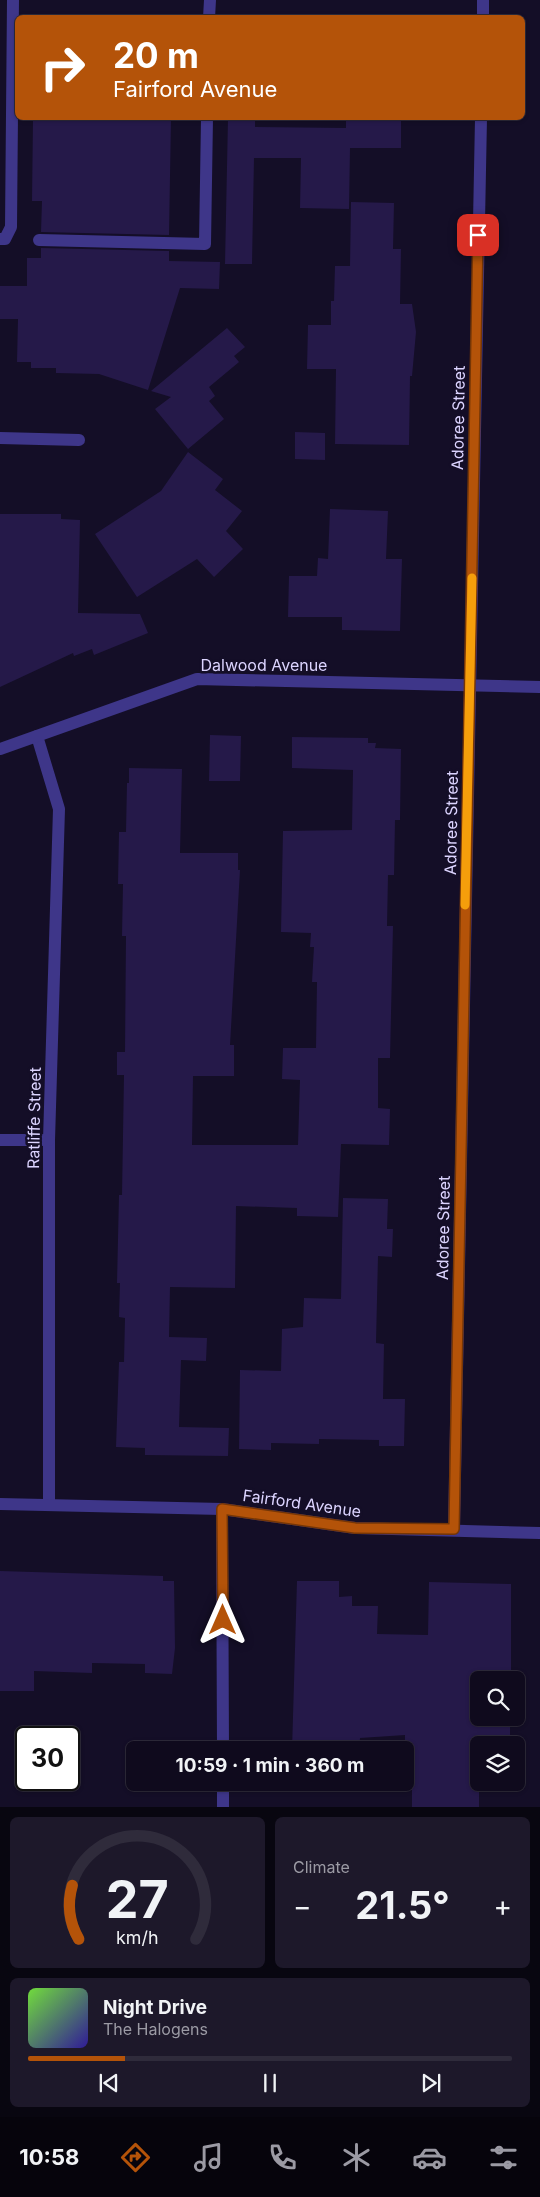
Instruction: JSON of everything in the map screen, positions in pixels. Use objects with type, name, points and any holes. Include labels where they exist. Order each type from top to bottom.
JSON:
[{"type":"street","points":[[0,239],[4,239],[11,227],[13,0]]},
{"type":"street","points":[[209,15],[210,0]]},
{"type":"street","points":[[482,15],[483,0]]},
{"type":"street","points":[[39,240],[205,244],[208,120]]},
{"type":"street","name":"Adoree Street","points":[[454,1529],[481,120]]},
{"type":"street","points":[[0,438],[80,440]]},
{"type":"street","name":"Dalwood Avenue","points":[[0,749],[197,679],[540,687]]},
{"type":"street","name":"Ratliffe Street","points":[[37,736],[59,809],[49,1140],[50,1505]]},
{"type":"street","points":[[0,1140],[49,1140]]},
{"type":"street","name":"Fairford Avenue","points":[[0,1504],[222,1509],[355,1528],[454,1529],[540,1533]]},
{"type":"street","points":[[222,1509],[223,1741]]},
{"type":"street","points":[[223,1791],[223,1807]]},
{"type":"building","points":[[33,120],[171,120],[169,235],[41,232],[42,201],[32,201]]},
{"type":"building","points":[[228,120],[255,120],[255,127],[346,128],[346,120],[401,120],[401,148],[350,148],[349,209],[300,208],[301,158],[254,158],[252,264],[225,264]]},
{"type":"building","points":[[351,202],[394,203],[393,249],[401,249],[400,304],[412,304],[416,332],[412,376],[410,376],[409,445],[335,444],[336,369],[307,369],[308,325],[331,325],[331,301],[334,301],[335,266],[350,266]]},
{"type":"building","points":[[41,248],[169,251],[169,261],[220,262],[219,289],[180,288],[148,390],[99,374],[56,373],[56,368],[31,368],[31,362],[17,362],[18,319],[0,319],[0,286],[27,286],[27,258],[41,258]]},
{"type":"building","points":[[227,328],[245,347],[234,356],[239,362],[209,387],[215,396],[209,401],[224,419],[188,449],[155,409],[171,397],[151,391]]},
{"type":"building","points":[[295,432],[325,433],[325,460],[295,459]]},
{"type":"building","points":[[188,452],[223,479],[215,490],[242,511],[226,531],[243,549],[214,577],[197,559],[137,597],[95,534],[161,491]]},
{"type":"building","points":[[330,509],[388,511],[386,559],[402,559],[400,631],[342,630],[342,617],[288,617],[289,576],[317,576],[318,558],[328,559]]},
{"type":"building","points":[[0,514],[61,514],[61,519],[80,520],[78,613],[140,614],[148,633],[94,655],[92,649],[74,656],[73,653],[0,687]]},
{"type":"building","points":[[210,735],[241,736],[240,781],[209,781]]},
{"type":"building","points":[[292,737],[368,738],[368,743],[376,743],[375,748],[401,749],[400,820],[395,820],[394,875],[388,875],[387,926],[393,926],[390,1058],[378,1058],[378,1108],[390,1109],[389,1145],[341,1144],[338,1217],[297,1216],[297,1208],[236,1206],[235,1288],[170,1287],[169,1337],[207,1338],[206,1361],[181,1360],[179,1427],[229,1428],[228,1456],[145,1455],[145,1448],[116,1447],[119,1362],[124,1362],[125,1318],[119,1317],[120,1283],[117,1283],[119,1195],[122,1195],[124,1075],[117,1075],[117,1052],[125,1052],[126,936],[122,936],[123,884],[118,884],[119,832],[126,832],[129,768],[182,769],[180,853],[238,853],[238,870],[240,870],[230,1045],[234,1045],[234,1076],[193,1076],[192,1145],[298,1145],[300,1080],[282,1079],[283,1048],[316,1048],[317,982],[312,982],[314,947],[310,947],[311,933],[281,932],[283,831],[352,830],[353,770],[292,768]]},
{"type":"building","points":[[343,1198],[388,1199],[387,1229],[393,1229],[392,1257],[378,1256],[376,1343],[384,1344],[383,1399],[405,1399],[404,1446],[379,1446],[379,1440],[319,1439],[319,1444],[271,1443],[271,1450],[239,1449],[240,1370],[281,1371],[282,1329],[303,1327],[304,1298],[341,1299]]},
{"type":"building","points":[[0,1571],[163,1576],[163,1581],[174,1581],[175,1648],[172,1674],[145,1673],[145,1664],[92,1663],[92,1673],[34,1671],[34,1691],[0,1691]]},
{"type":"building","points":[[297,1581],[339,1581],[339,1597],[352,1596],[352,1606],[378,1606],[377,1634],[428,1635],[429,1582],[511,1584],[511,1671],[470,1671],[470,1726],[510,1726],[510,1736],[470,1736],[470,1791],[479,1791],[479,1807],[412,1807],[412,1791],[414,1791],[414,1741],[405,1741],[405,1735],[360,1738],[360,1741],[292,1741]]},
{"type":"slow traffic","points":[[465,905],[472,578]]},
{"type":"route","points":[[223,1620],[222,1509],[355,1528],[454,1529],[478,235]]}]
